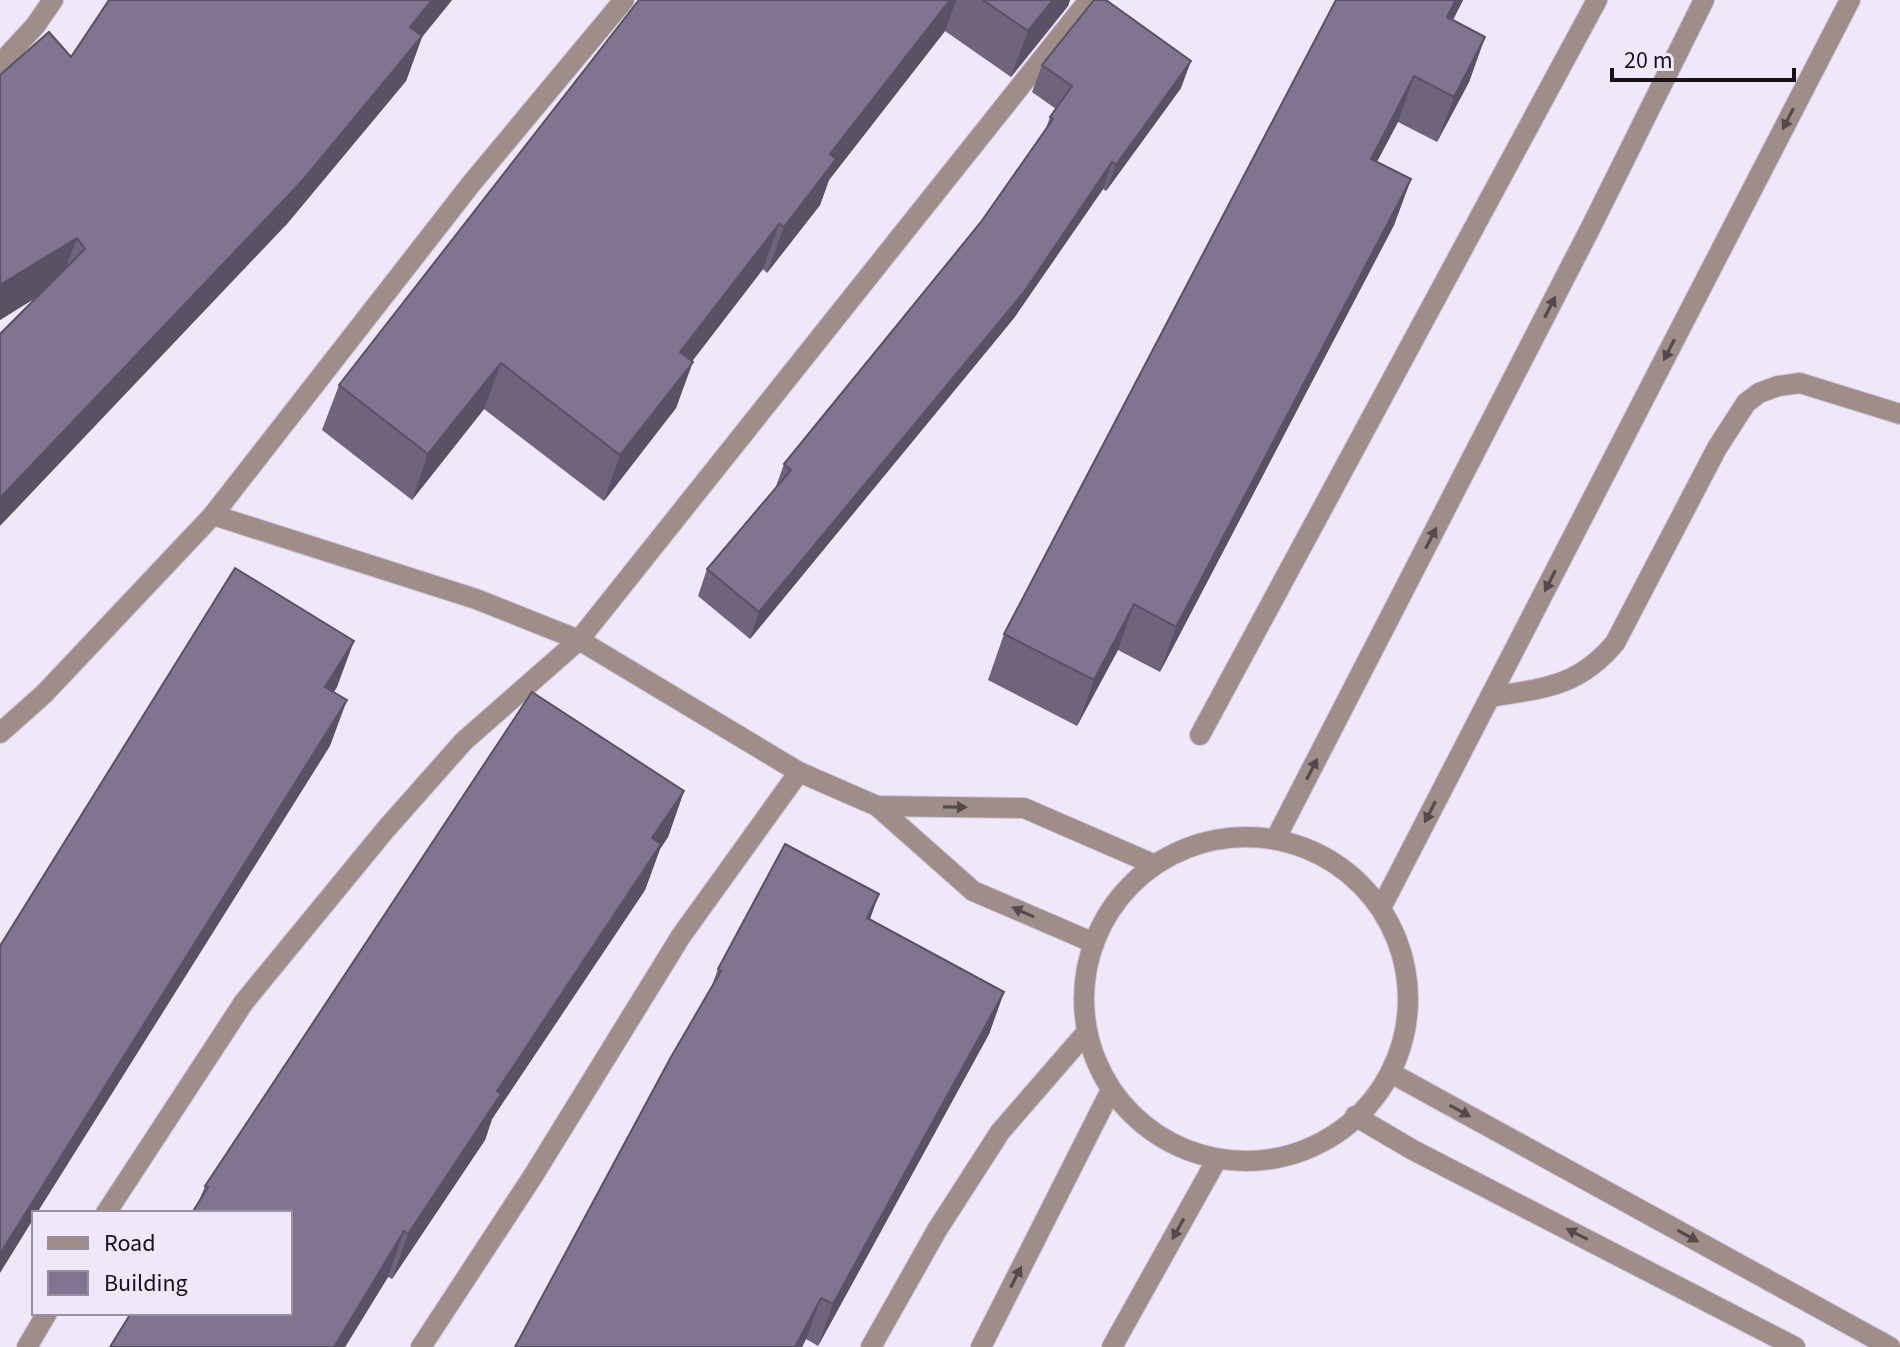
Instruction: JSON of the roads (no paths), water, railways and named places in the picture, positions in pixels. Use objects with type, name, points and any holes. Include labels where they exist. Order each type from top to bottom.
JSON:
[{"type":"street","points":[[0,64],[35,26],[53,0]]},
{"type":"street","points":[[0,733],[44,694],[213,515],[471,184],[624,0]]},
{"type":"street","points":[[107,1211],[244,1002],[386,829],[464,741],[579,640],[1089,0]]},
{"type":"street","points":[[1200,735],[1597,0]]},
{"type":"street","points":[[1276,838],[1592,225],[1704,0]]},
{"type":"street","points":[[1382,906],[1850,0]]},
{"type":"street","points":[[1490,697],[1542,688],[1574,678],[1599,662],[1615,643],[1717,448],[1746,403],[1759,393],[1800,383],[1900,414]]},
{"type":"street","points":[[213,515],[476,599],[579,640],[799,772],[877,806],[973,891],[1094,943]]},
{"type":"street","points":[[421,1347],[533,1176],[681,936],[799,772]]},
{"type":"street","points":[[877,806],[1024,808],[1153,864]]},
{"type":"street","points":[[1276,838],[1335,862],[1382,906],[1407,965],[1408,1028],[1391,1073],[1339,1134],[1280,1160],[1216,1161],[1156,1136],[1110,1092],[1085,1034],[1083,970],[1107,910],[1153,864],[1212,839],[1276,838]]},
{"type":"street","points":[[871,1347],[937,1230],[1000,1132],[1085,1034]]},
{"type":"street","points":[[1391,1073],[1890,1347]]},
{"type":"street","points":[[981,1347],[1110,1092]]},
{"type":"street","points":[[1355,1116],[1413,1150],[1795,1347]]},
{"type":"street","points":[[1112,1347],[1216,1161]]},
{"type":"street","points":[[27,1347],[46,1315]]}]
